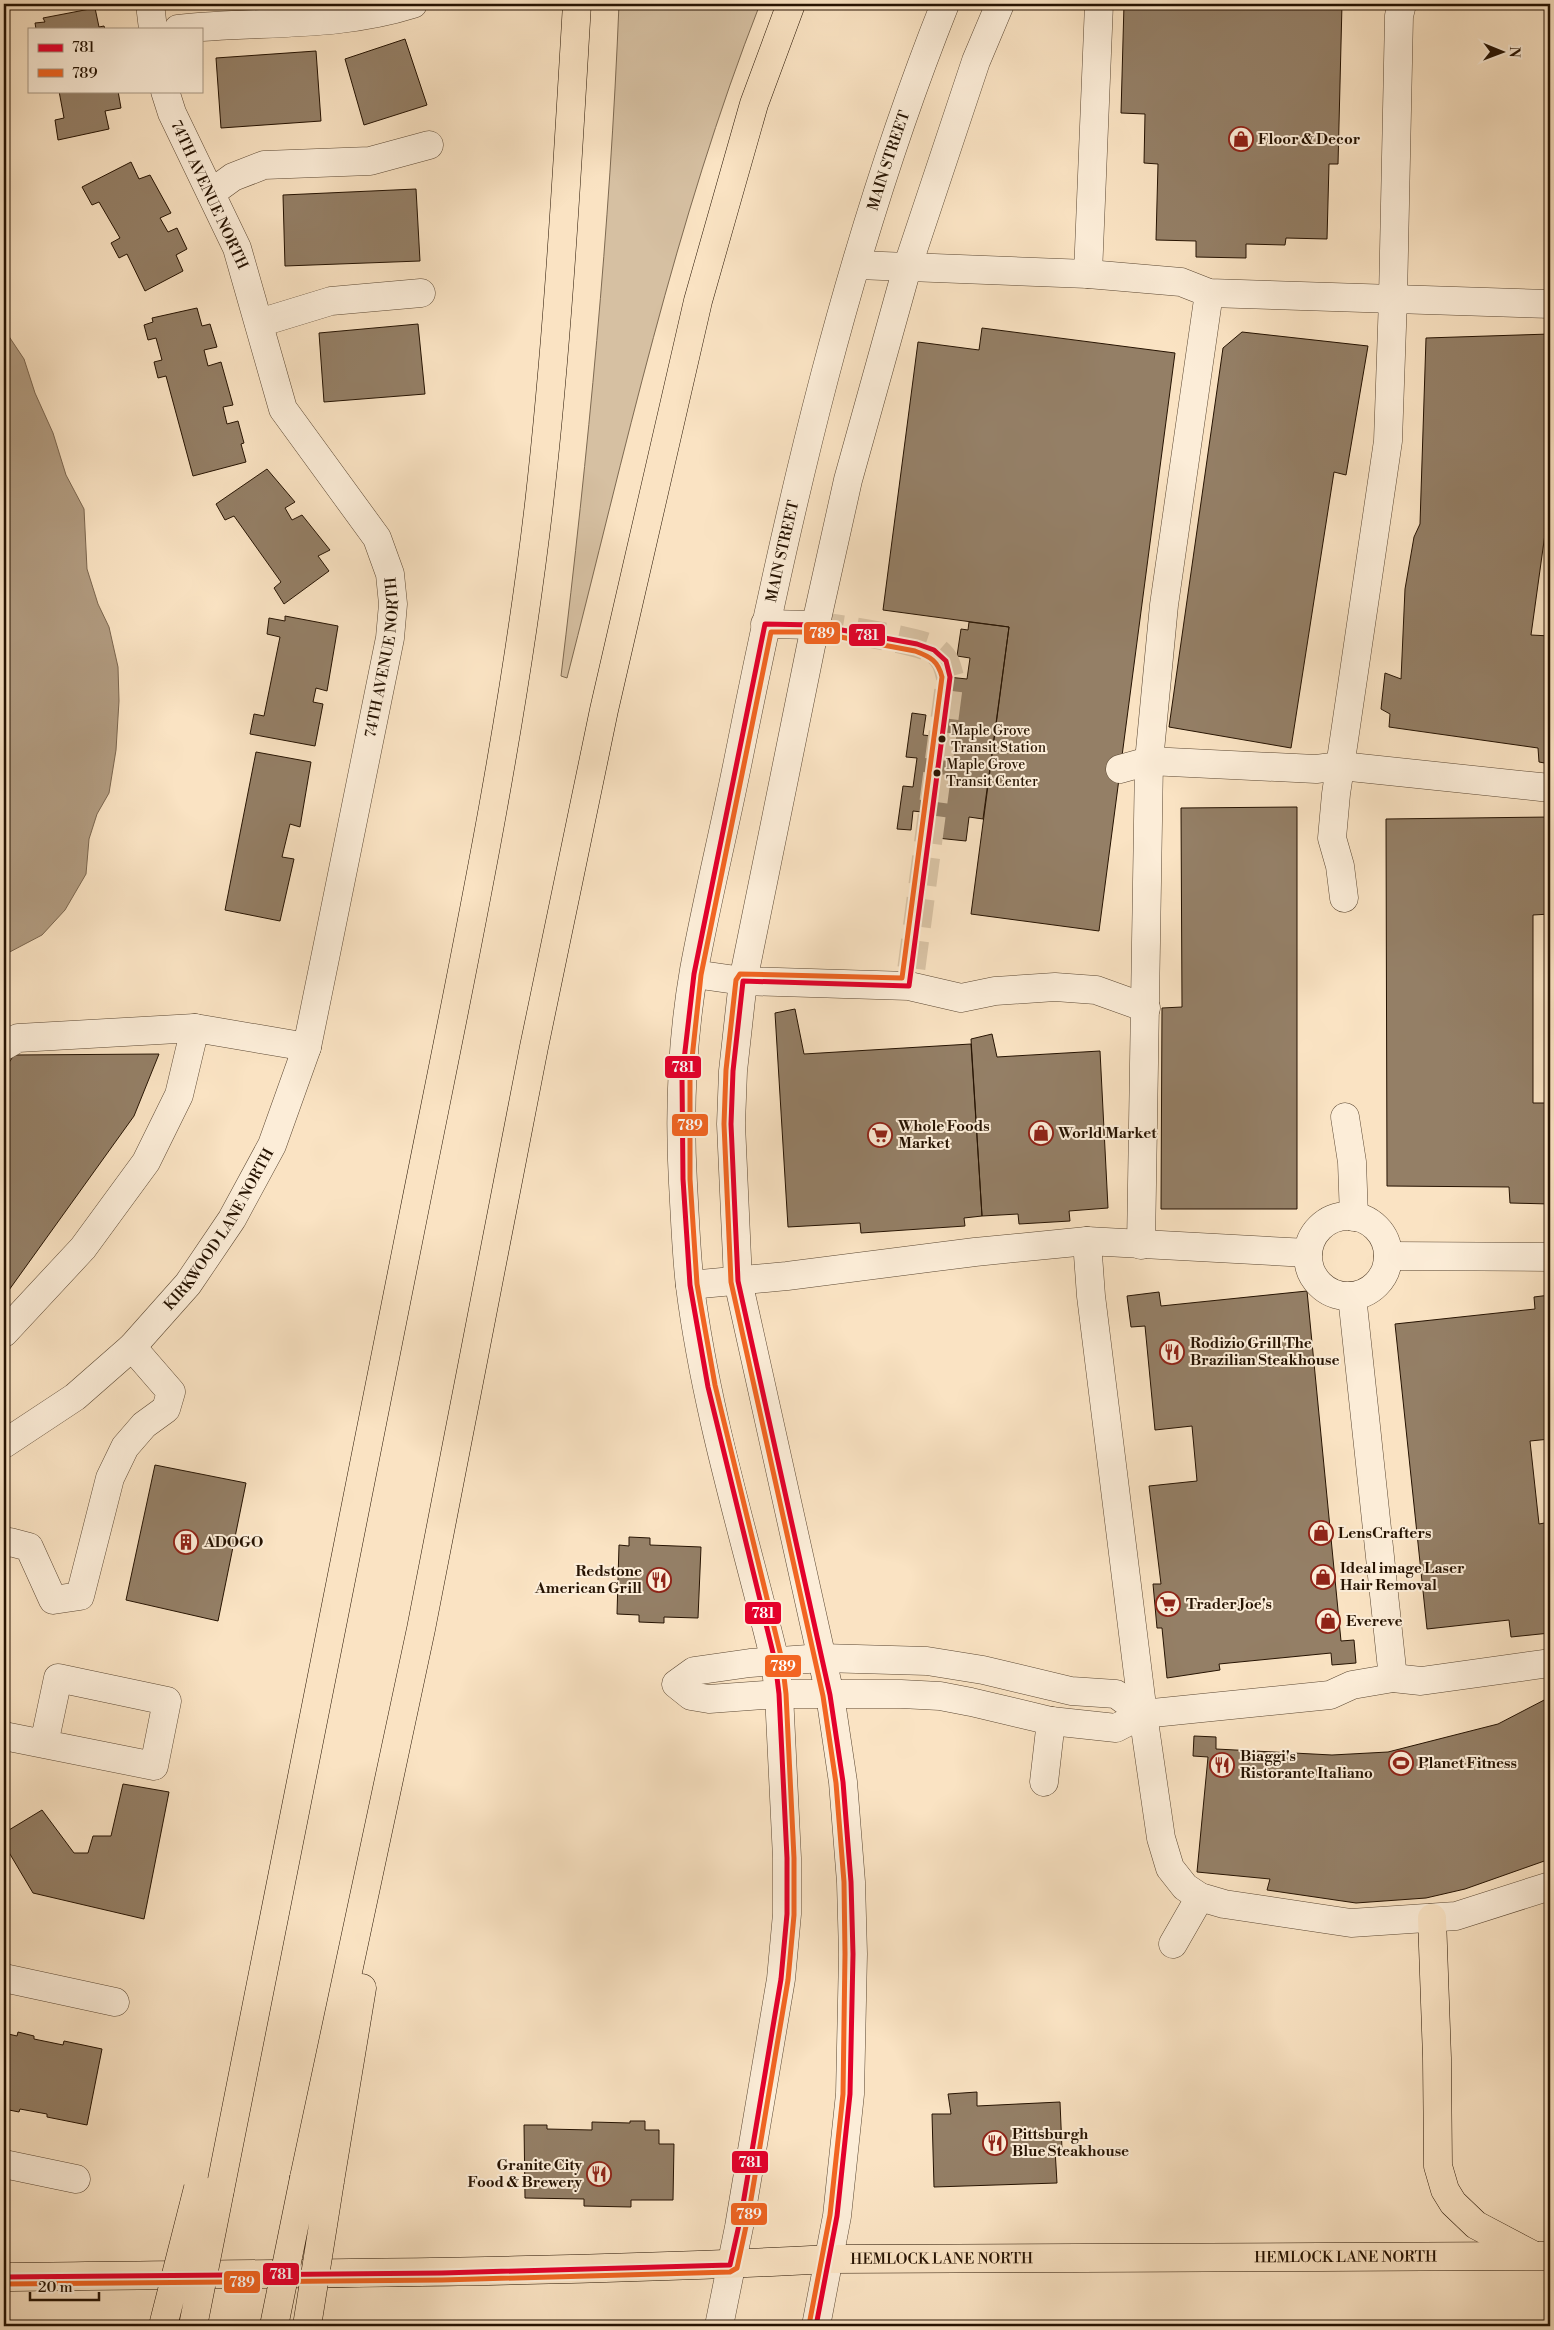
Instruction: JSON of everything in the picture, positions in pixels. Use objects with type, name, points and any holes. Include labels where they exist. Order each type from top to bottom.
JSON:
[{"type":"main road","points":[[163,2326],[235,2116],[481,875],[519,646],[539,506],[550,400],[565,202],[577,4]]},
{"type":"main road","points":[[274,2326],[421,1629],[538,1028],[604,710],[668,423],[730,184],[754,104],[791,4]]},
{"type":"main road","points":[[307,2326],[421,1629]]},
{"type":"main road","points":[[1432,1918],[1437,2058],[1438,2166],[1444,2190],[1453,2203],[1476,2225],[1542,2256]]},
{"type":"main road","points":[[193,2326],[209,2189]]},
{"type":"main road","name":"HEMLOCK LANE NORTH","points":[[4,2277],[442,2273],[730,2265],[830,2259],[1424,2258],[1542,2256]]},
{"type":"street","points":[[150,4],[153,28]]},
{"type":"street","points":[[196,28],[340,20],[382,14],[413,4]]},
{"type":"street","name":"MAIN STREET","points":[[719,2326],[741,2216],[781,1978],[786,1923],[788,1858],[779,1694],[775,1661],[708,1387],[690,1285],[683,1180],[682,1077],[694,974],[765,624],[798,479],[825,372],[893,147],[945,4]]},
{"type":"street","points":[[816,2326],[837,2216],[850,2094],[853,1954],[851,1882],[843,1782],[830,1694],[758,1380],[738,1281],[731,1124],[733,1071],[743,980],[815,625],[848,480],[907,268],[976,61],[1000,4]]},
{"type":"street","points":[[1088,274],[1099,4]]},
{"type":"street","points":[[1344,898],[1340,866],[1332,838],[1336,794],[1388,441],[1399,16],[1402,4]]},
{"type":"street","name":"74TH AVENUE NORTH","points":[[165,92],[172,113],[237,248],[283,409],[377,538],[390,574],[393,604],[390,638],[326,945]]},
{"type":"street","points":[[211,193],[233,177],[264,165],[370,161],[429,145]]},
{"type":"street","points":[[857,266],[1088,274],[1182,282],[1209,293],[1550,304]]},
{"type":"street","points":[[259,323],[331,301],[421,293]]},
{"type":"street","points":[[1141,1245],[1149,761],[1164,605],[1209,293]]},
{"type":"street","points":[[765,624],[815,625]]},
{"type":"street","points":[[1122,759],[1316,768],[1340,766],[1550,788]]},
{"type":"street","name":"KIRKWOOD LANE NORTH","points":[[4,1444],[75,1396],[132,1347],[188,1284],[232,1219],[272,1145],[307,1047],[326,945]]},
{"type":"street","points":[[694,974],[743,980],[909,986],[961,998],[995,991],[1056,987],[1096,990],[1146,1008]]},
{"type":"street","points":[[4,1046],[18,1038],[195,1028],[307,1047]]},
{"type":"street","points":[[4,1333],[83,1248],[146,1162],[179,1095],[195,1028]]},
{"type":"street","points":[[1345,1117],[1352,1162],[1354,1217]]},
{"type":"street","points":[[1354,1217],[1370,1222],[1379,1231],[1386,1243],[1388,1256],[1386,1268],[1377,1283],[1363,1293],[1352,1296],[1338,1295],[1326,1289],[1316,1280],[1310,1267],[1308,1254],[1310,1242],[1324,1224],[1333,1219],[1354,1217]]},
{"type":"street","points":[[690,1285],[1087,1241],[1308,1254]]},
{"type":"street","points":[[1087,1241],[1092,1306],[1143,1714],[1161,1838],[1170,1868],[1185,1887],[1200,1897],[1224,1904],[1351,1923],[1456,1916],[1548,1892]]},
{"type":"street","points":[[1388,1256],[1550,1257]]},
{"type":"street","points":[[1352,1296],[1393,1678]]},
{"type":"street","points":[[4,1544],[10,1542],[29,1547],[53,1600],[80,1596],[110,1478],[125,1447],[144,1425],[166,1409],[171,1392],[132,1347]]},
{"type":"street","points":[[1143,1714],[1116,1694],[1071,1691],[982,1670],[927,1661],[822,1658],[775,1661],[694,1672],[676,1684],[691,1696],[709,1699],[779,1694],[901,1694],[940,1696],[1051,1722],[1116,1728],[1143,1714],[1330,1695],[1352,1685],[1393,1678],[1421,1681],[1550,1663]]},
{"type":"street","points":[[4,1736],[44,1744],[154,1766],[167,1701],[58,1678],[44,1744]]},
{"type":"street","points":[[1044,1782],[1051,1722]]},
{"type":"street","points":[[1173,1944],[1200,1897]]},
{"type":"street","points":[[4,1978],[115,2002]]},
{"type":"street","points":[[4,2164],[76,2179]]},
{"type":"shaded area","points":[[619,4],[760,4],[702,169],[677,253],[631,423],[567,678],[561,676],[597,340],[610,172]]},
{"type":"shaded area","points":[[4,329],[24,359],[35,393],[53,433],[66,475],[84,509],[87,569],[98,604],[109,627],[118,667],[119,701],[116,750],[109,793],[97,814],[89,839],[86,874],[65,910],[42,935],[4,955]]},
{"type":"building","name":"Floor & Decor","points":[[1124,4],[1342,4],[1338,164],[1329,164],[1327,239],[1286,238],[1285,245],[1246,244],[1246,258],[1196,257],[1196,241],[1156,240],[1158,164],[1144,163],[1145,114],[1121,113]]},
{"type":"building","points":[[95,8],[99,27],[104,26],[105,28],[36,28],[35,23],[45,22],[43,18]]},
{"type":"building","points":[[405,39],[427,105],[364,125],[345,59]]},
{"type":"building","points":[[316,51],[321,121],[221,128],[216,58]]},
{"type":"building","points":[[59,92],[118,92],[121,108],[105,111],[109,129],[58,140],[55,120],[64,118]]},
{"type":"building","points":[[131,162],[139,179],[150,175],[171,213],[160,218],[168,232],[177,228],[187,249],[176,255],[183,271],[145,291],[127,254],[119,258],[111,243],[120,238],[99,202],[92,205],[82,187]]},
{"type":"building","points":[[416,189],[420,261],[285,266],[283,195]]},
{"type":"building","points":[[197,308],[202,326],[210,324],[217,347],[204,350],[208,366],[221,362],[233,405],[223,407],[227,424],[238,421],[244,443],[241,444],[246,462],[193,476],[166,376],[158,378],[154,362],[162,360],[156,338],[148,340],[144,325],[153,322],[152,318]]},
{"type":"building","points":[[418,324],[425,394],[324,402],[319,333]]},
{"type":"building","name":"Maple Grove Transit Station","points":[[982,328],[1175,353],[1099,931],[971,914],[1009,627],[883,610],[918,342],[979,350]]},
{"type":"building","points":[[1242,332],[1368,346],[1346,475],[1334,472],[1291,748],[1169,727],[1223,348]]},
{"type":"building","points":[[1550,334],[1549,505],[1531,635],[1550,636],[1550,764],[1539,762],[1538,748],[1389,727],[1390,714],[1381,709],[1385,673],[1401,679],[1405,589],[1414,537],[1420,524],[1426,338]]},
{"type":"building","points":[[267,469],[295,502],[285,508],[292,520],[302,515],[330,550],[318,556],[329,571],[284,604],[274,588],[281,582],[234,516],[225,520],[216,504]]},
{"type":"building","points":[[285,616],[338,626],[327,691],[316,688],[313,702],[323,704],[315,746],[250,734],[254,714],[264,716],[280,637],[267,634],[269,618],[285,621]]},
{"type":"building","name":"Maple Grove Transit Station","points":[[969,622],[1009,627],[983,819],[969,817],[966,841],[927,837],[930,813],[913,811],[911,830],[897,829],[903,786],[913,787],[917,758],[906,757],[912,713],[926,715],[923,735],[940,737],[948,677],[967,679],[970,658],[957,656],[961,629],[968,630]]},
{"type":"building","points":[[256,752],[311,762],[300,827],[290,824],[282,857],[294,859],[280,921],[225,910]]},
{"type":"building","points":[[1297,807],[1297,1209],[1161,1209],[1162,1008],[1182,1007],[1181,808]]},
{"type":"building","points":[[1550,817],[1550,914],[1533,915],[1533,1103],[1550,1103],[1550,1204],[1510,1203],[1509,1187],[1387,1186],[1386,819]]},
{"type":"building","name":"Whole Foods Market","points":[[795,1009],[804,1054],[971,1044],[982,1216],[964,1218],[965,1226],[861,1233],[860,1223],[788,1227],[775,1013]]},
{"type":"building","name":"World Market","points":[[992,1034],[997,1057],[1100,1051],[1108,1208],[1069,1211],[1070,1221],[1019,1224],[1018,1214],[982,1216],[971,1039]]},
{"type":"building","points":[[159,1054],[134,1116],[4,1297],[4,1070],[14,1055]]},
{"type":"building","points":[[1307,1291],[1341,1641],[1354,1640],[1356,1663],[1332,1665],[1331,1653],[1219,1664],[1220,1670],[1167,1678],[1162,1628],[1157,1628],[1153,1584],[1161,1584],[1149,1486],[1197,1481],[1192,1426],[1155,1430],[1145,1326],[1131,1327],[1127,1296],[1159,1292],[1161,1306]]},
{"type":"building","points":[[1550,1295],[1550,1439],[1530,1441],[1539,1524],[1550,1522],[1550,1633],[1511,1637],[1509,1620],[1427,1629],[1395,1324],[1535,1309],[1534,1297]]},
{"type":"building","name":"ADOGO","points":[[155,1465],[246,1483],[218,1621],[126,1600]]},
{"type":"building","name":"Redstone American Grill","points":[[629,1537],[650,1538],[650,1545],[701,1547],[698,1618],[664,1617],[664,1623],[639,1622],[639,1615],[617,1614],[619,1545],[629,1546]]},
{"type":"building","points":[[1550,1697],[1550,1859],[1465,1889],[1426,1898],[1356,1903],[1267,1890],[1270,1879],[1197,1872],[1208,1757],[1193,1756],[1194,1736],[1216,1737],[1216,1749],[1332,1755],[1388,1752],[1498,1724]]},
{"type":"building","points":[[123,1784],[169,1792],[144,1919],[33,1893],[4,1844],[4,1833],[42,1810],[74,1853],[88,1853],[93,1836],[111,1836]]},
{"type":"building","points":[[18,2032],[34,2036],[34,2039],[63,2045],[64,2041],[102,2049],[87,2125],[47,2117],[47,2114],[20,2109],[19,2112],[4,2109],[4,2033],[17,2036]]},
{"type":"building","points":[[977,2092],[977,2106],[1060,2102],[1062,2149],[1055,2149],[1057,2183],[934,2187],[932,2114],[951,2114],[948,2094]]},
{"type":"building","name":"Granite City Food & Brewery","points":[[630,2121],[645,2121],[645,2130],[659,2130],[659,2144],[674,2144],[673,2200],[631,2200],[631,2207],[584,2206],[584,2199],[525,2198],[524,2125],[547,2125],[547,2129],[592,2130],[592,2122],[630,2123]]},
{"type":"tunnel","points":[[815,625],[879,635],[927,647],[936,651],[942,657],[950,677],[909,986]]},
{"type":"transit line","name":"781","points":[[4,2277],[442,2273],[730,2265],[741,2216],[781,1979],[787,1914],[787,1858],[779,1694],[775,1661],[708,1387],[690,1285],[683,1179],[682,1077],[694,974],[765,624],[815,625],[917,644],[934,650],[946,661],[950,677],[909,986],[743,981],[733,1071],[731,1124],[738,1281],[830,1695],[843,1782],[851,1882],[853,1954],[850,2094],[837,2216],[816,2326]]},
{"type":"transit line","name":"789","points":[[4,2284],[442,2280],[730,2272],[737,2268],[748,2217],[788,1980],[794,1915],[794,1858],[786,1694],[782,1660],[715,1385],[697,1284],[690,1179],[690,1077],[701,975],[771,632],[814,632],[915,651],[933,660],[942,677],[902,978],[740,974],[736,980],[726,1070],[724,1124],[731,1282],[823,1696],[836,1783],[844,1882],[843,2094],[830,2215],[809,2325]]},
{"type":"place","name":"Floor & Decor","points":[[1241,139]]},
{"type":"place","name":"Maple Grove Transit Station","points":[[942,739]]},
{"type":"place","name":"Maple Grove Transit Center","points":[[937,773]]},
{"type":"place","name":"World Market","points":[[1041,1133]]},
{"type":"place","name":"Whole Foods Market","points":[[880,1135]]},
{"type":"place","name":"Rodizio Grill The Brazilian Steakhouse","points":[[1172,1352]]},
{"type":"place","name":"LensCrafters","points":[[1321,1533]]},
{"type":"place","name":"ADOGO","points":[[186,1542]]},
{"type":"place","name":"Ideal image Laser Hair Removal","points":[[1323,1577]]},
{"type":"place","name":"Redstone American Grill","points":[[659,1580]]},
{"type":"place","name":"Trader Joe's","points":[[1168,1604]]},
{"type":"place","name":"Evereve","points":[[1328,1621]]},
{"type":"place","name":"Planet Fitness","points":[[1401,1763]]},
{"type":"place","name":"Biaggi's Ristorante Italiano","points":[[1222,1765]]},
{"type":"place","name":"Pittsburgh Blue Steakhouse","points":[[995,2143]]},
{"type":"place","name":"Granite City Food & Brewery","points":[[599,2174]]}]
